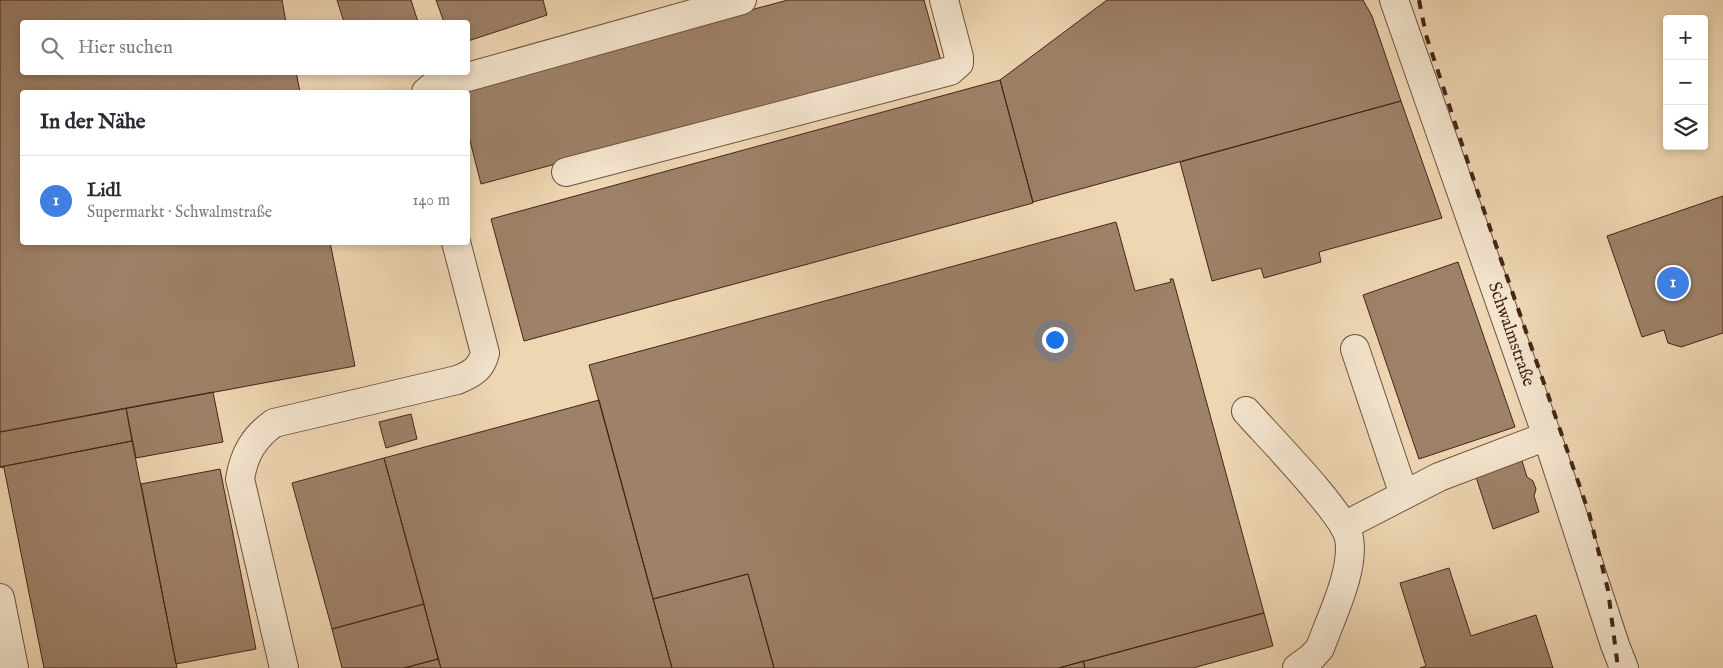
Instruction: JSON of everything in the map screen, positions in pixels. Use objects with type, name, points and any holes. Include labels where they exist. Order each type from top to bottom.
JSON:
[{"type":"street","points":[[428,90],[432,87],[742,0]]},
{"type":"street","points":[[566,172],[950,71],[959,64],[960,57],[944,0]]},
{"type":"street","name":"Schwalmstraße","points":[[1394,0],[1547,436],[1624,668]]},
{"type":"street","points":[[284,668],[240,479],[243,463],[260,433],[274,423],[457,380],[473,374],[483,362],[485,353],[457,245]]},
{"type":"street","points":[[1355,350],[1404,495]]},
{"type":"street","points":[[1246,411],[1338,516],[1349,538],[1347,571],[1320,648],[1312,657],[1297,668]]},
{"type":"street","points":[[1344,526],[1439,477],[1547,436]]},
{"type":"street","points":[[0,598],[14,668]]},
{"type":"building","points":[[0,0],[282,0],[286,20],[20,20],[20,75],[297,75],[300,90],[20,90],[20,245],[331,245],[355,366],[0,432]]},
{"type":"building","points":[[337,0],[411,0],[417,20],[343,20]]},
{"type":"building","points":[[436,0],[543,0],[547,15],[470,40],[470,20],[443,20]]},
{"type":"building","points":[[788,0],[924,0],[941,61],[481,184],[470,141],[470,90],[455,89]]},
{"type":"building","points":[[1107,0],[1363,0],[1372,16],[1401,101],[1033,202],[1000,80]]},
{"type":"building","points":[[1000,80],[1033,203],[524,341],[491,219]]},
{"type":"building","points":[[1401,101],[1442,218],[1319,252],[1321,262],[1264,278],[1261,268],[1212,281],[1180,162]]},
{"type":"building","points":[[1723,196],[1723,333],[1681,347],[1668,343],[1664,330],[1642,337],[1607,236]]},
{"type":"building","points":[[1116,222],[1135,291],[1171,282],[1170,279],[1173,279],[1264,613],[1059,668],[774,668],[748,574],[653,599],[589,365]]},
{"type":"building","points":[[1458,262],[1515,427],[1419,459],[1363,295]]},
{"type":"building","points":[[213,392],[223,442],[136,458],[126,408]]},
{"type":"building","points":[[599,400],[672,668],[441,668],[384,458]]},
{"type":"building","points":[[126,408],[132,441],[0,467],[0,432]]},
{"type":"building","points":[[411,414],[417,439],[386,448],[379,422]]},
{"type":"building","points":[[132,441],[177,668],[44,668],[4,468],[0,467]]},
{"type":"building","points":[[384,458],[424,604],[332,629],[292,483]]},
{"type":"building","points":[[1522,461],[1527,477],[1533,481],[1536,489],[1534,496],[1539,512],[1493,529],[1476,477]]},
{"type":"building","points":[[220,469],[256,649],[176,664],[141,484]]},
{"type":"building","points":[[1449,568],[1471,636],[1536,615],[1553,668],[1420,668],[1426,666],[1400,583]]},
{"type":"building","points":[[748,574],[774,668],[672,668],[653,599]]},
{"type":"building","points":[[424,604],[438,659],[404,668],[342,668],[332,629]]},
{"type":"building","points":[[1264,613],[1273,646],[1193,668],[1085,668],[1083,661]]},
{"type":"building","points":[[438,659],[441,668],[404,668]]},
{"type":"building","points":[[1083,661],[1085,668],[1059,668]]},
{"type":"railway","points":[[1419,0],[1426,35],[1481,202],[1589,513],[1608,590],[1618,668]]},
{"type":"place","name":"Lidl","points":[[1673,283]]}]
